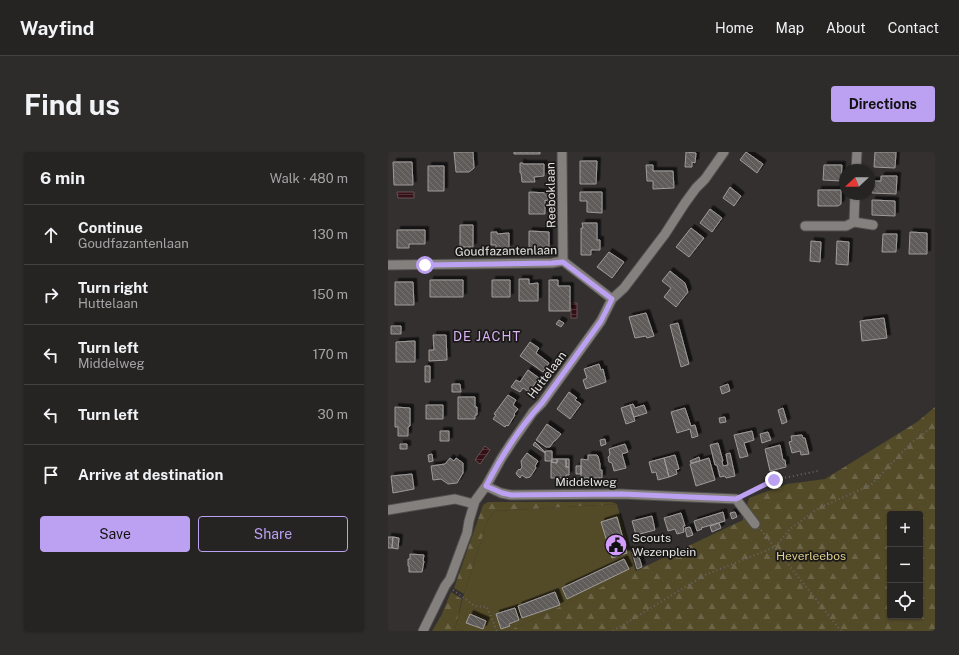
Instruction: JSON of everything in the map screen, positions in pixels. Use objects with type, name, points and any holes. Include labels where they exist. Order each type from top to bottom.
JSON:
[{"type":"street","name":"Reeboklaan","points":[[562,152],[563,262]]},
{"type":"street","name":"Huttelaan","points":[[423,631],[445,586],[450,579],[467,533],[469,520],[478,496],[486,486],[512,442],[533,412],[542,403],[601,321],[612,299],[624,288],[665,234],[696,188],[705,179],[724,152]]},
{"type":"street","points":[[856,164],[857,152]]},
{"type":"street","points":[[854,222],[855,200]]},
{"type":"street","points":[[805,226],[846,226],[854,222],[873,225]]},
{"type":"street","name":"Goudfazantenlaan","points":[[388,265],[563,262],[612,299]]},
{"type":"street","name":"Middelweg","points":[[486,486],[511,495],[622,494],[736,499]]},
{"type":"street","points":[[388,510],[455,499],[474,504]]},
{"type":"street","points":[[736,499],[755,524]]},
{"type":"path","points":[[613,631],[705,575],[775,547],[790,530],[819,508],[871,485],[911,442],[935,425]]},
{"type":"path","points":[[736,499],[774,480],[818,471]]},
{"type":"path","points":[[755,524],[841,631]]},
{"type":"path","points":[[445,586],[452,589],[475,606],[487,607],[497,631]]},
{"type":"green space","name":"Heverleebos","points":[[935,407],[935,631],[508,631],[743,520],[749,498],[787,484],[825,479],[917,422]]},
{"type":"green space","points":[[488,502],[612,502],[617,504],[495,511],[488,520],[464,594],[454,588],[483,505]]},
{"type":"green space","points":[[617,504],[636,572],[508,631],[464,631],[455,629],[464,594],[488,520],[495,511]]},
{"type":"green space","points":[[451,592],[462,599],[455,629],[464,631],[432,631],[441,616]]},
{"type":"shaded area","points":[[397,192],[414,192],[414,198],[398,198]]},
{"type":"shaded area","points":[[571,303],[577,303],[577,318],[571,318]]},
{"type":"shaded area","points":[[485,446],[490,450],[480,464],[475,460]]},
{"type":"building","points":[[454,152],[473,152],[474,168],[469,172],[456,172]]},
{"type":"building","points":[[514,152],[540,152],[540,154],[514,154]]},
{"type":"building","points":[[686,152],[696,153],[695,163],[692,162],[692,167],[685,167]]},
{"type":"building","points":[[746,152],[763,164],[757,173],[740,160]]},
{"type":"building","points":[[875,152],[896,152],[895,168],[875,167]]},
{"type":"building","points":[[580,161],[597,161],[596,184],[580,184]]},
{"type":"building","points":[[393,162],[412,162],[413,185],[394,185]]},
{"type":"building","points":[[520,163],[544,164],[544,176],[534,177],[535,182],[522,182]]},
{"type":"building","points":[[646,165],[653,165],[653,171],[673,171],[674,188],[653,189],[653,181],[647,181]]},
{"type":"building","points":[[824,165],[839,165],[839,181],[823,180]]},
{"type":"building","points":[[428,166],[444,166],[444,191],[428,191]]},
{"type":"building","points":[[881,176],[897,176],[896,194],[875,193],[875,181],[881,181]]},
{"type":"building","points":[[730,187],[741,196],[734,206],[723,198]]},
{"type":"building","points":[[818,190],[839,190],[839,200],[841,200],[841,204],[838,206],[818,206]]},
{"type":"building","points":[[529,192],[548,193],[548,201],[545,200],[545,214],[529,214]]},
{"type":"building","points":[[580,192],[602,192],[602,213],[587,212],[587,201],[580,201]]},
{"type":"building","points":[[872,200],[895,201],[895,216],[872,215]]},
{"type":"building","points":[[710,209],[722,218],[712,232],[700,223]]},
{"type":"building","points":[[582,223],[597,223],[597,240],[600,240],[600,250],[591,250],[591,255],[581,255]]},
{"type":"building","points":[[460,225],[473,225],[473,247],[460,247]]},
{"type":"building","points":[[691,228],[704,238],[689,257],[676,247]]},
{"type":"building","points":[[397,230],[425,230],[425,244],[409,244],[409,248],[397,248]]},
{"type":"building","points":[[529,231],[549,232],[549,248],[529,248]]},
{"type":"building","points":[[491,232],[497,232],[497,234],[509,233],[509,248],[496,249],[496,245],[491,245]]},
{"type":"building","points":[[910,232],[927,233],[927,254],[909,254]]},
{"type":"building","points":[[883,234],[897,234],[896,252],[882,252]]},
{"type":"building","points":[[811,241],[821,242],[820,262],[810,261]]},
{"type":"building","points":[[837,241],[849,242],[848,265],[836,264]]},
{"type":"building","points":[[609,252],[624,262],[612,278],[597,267]]},
{"type":"building","points":[[670,271],[685,283],[688,292],[676,307],[664,297],[671,288],[662,281]]},
{"type":"building","points":[[519,279],[529,279],[529,284],[538,283],[538,301],[519,301]]},
{"type":"building","points":[[430,280],[463,280],[463,297],[430,297]]},
{"type":"building","points":[[492,280],[510,280],[510,297],[492,297]]},
{"type":"building","points":[[549,280],[558,280],[558,286],[570,286],[570,311],[549,311]]},
{"type":"building","points":[[395,282],[413,282],[414,305],[395,305]]},
{"type":"building","points":[[646,313],[654,336],[647,338],[646,336],[635,338],[629,317]]},
{"type":"building","points":[[884,318],[887,338],[862,341],[860,321]]},
{"type":"building","points":[[559,320],[564,323],[561,327],[556,324]]},
{"type":"building","points":[[678,323],[689,364],[681,367],[670,325]]},
{"type":"building","points":[[391,326],[401,326],[401,334],[391,334]]},
{"type":"building","points":[[433,335],[446,335],[447,360],[429,361],[429,350],[434,350]]},
{"type":"building","points":[[415,341],[415,362],[396,362],[396,342]]},
{"type":"building","points":[[530,342],[539,348],[536,353],[549,363],[543,372],[520,356]]},
{"type":"building","points":[[599,364],[601,370],[603,369],[606,382],[586,389],[583,380],[587,378],[584,369]]},
{"type":"building","points":[[425,366],[430,366],[430,382],[425,382]]},
{"type":"building","points":[[528,370],[539,378],[529,392],[523,388],[520,392],[511,387],[516,380],[520,382]]},
{"type":"building","points":[[452,384],[460,384],[461,392],[452,392]]},
{"type":"building","points":[[728,384],[730,391],[722,394],[720,387]]},
{"type":"building","points":[[569,392],[577,398],[575,400],[581,404],[570,419],[557,409]]},
{"type":"building","points":[[508,395],[516,400],[513,405],[518,409],[508,426],[507,425],[505,427],[493,419],[496,415],[494,414]]},
{"type":"building","points":[[458,397],[475,397],[477,415],[475,415],[475,419],[458,419]]},
{"type":"building","points":[[633,404],[635,408],[644,405],[647,413],[634,417],[630,405]]},
{"type":"building","points":[[426,405],[443,405],[443,419],[426,419]]},
{"type":"building","points":[[630,405],[635,421],[626,424],[621,408]]},
{"type":"building","points":[[395,407],[410,408],[410,426],[408,427],[408,436],[398,436],[398,427],[395,427]]},
{"type":"building","points":[[685,408],[691,426],[695,425],[698,436],[692,438],[690,429],[677,433],[671,412]]},
{"type":"building","points":[[783,408],[787,422],[782,424],[778,410]]},
{"type":"building","points":[[725,417],[726,422],[720,423],[719,418]]},
{"type":"building","points":[[547,424],[561,434],[550,447],[546,447],[536,440]]},
{"type":"building","points":[[440,431],[449,431],[449,441],[440,441]]},
{"type":"building","points":[[752,431],[754,440],[744,443],[748,456],[740,458],[734,435]]},
{"type":"building","points":[[768,432],[771,440],[762,443],[760,434]]},
{"type":"building","points":[[802,435],[803,438],[805,438],[809,454],[801,455],[800,451],[792,453],[789,442],[792,441],[791,436]]},
{"type":"building","points":[[605,439],[606,444],[601,446],[600,440]]},
{"type":"building","points":[[535,442],[545,452],[545,453],[533,445]]},
{"type":"building","points":[[718,443],[723,466],[728,465],[726,454],[730,453],[735,476],[726,478],[725,476],[720,477],[710,445]]},
{"type":"building","points":[[400,444],[407,444],[407,449],[400,449]]},
{"type":"building","points":[[625,444],[628,452],[622,454],[626,468],[614,471],[612,463],[609,462],[609,449]]},
{"type":"building","points":[[780,445],[786,467],[770,471],[765,449]]},
{"type":"building","points":[[545,451],[552,451],[552,461],[545,461]]},
{"type":"building","points":[[527,453],[538,461],[535,466],[536,468],[530,477],[526,478],[522,475],[520,478],[516,473],[522,467],[521,461]]},
{"type":"building","points":[[432,454],[433,461],[429,462],[428,455]]},
{"type":"building","points":[[588,455],[598,456],[600,470],[602,470],[602,478],[581,478],[581,459],[588,460]]},
{"type":"building","points":[[675,455],[679,469],[676,470],[677,474],[669,477],[664,458]]},
{"type":"building","points":[[699,457],[700,461],[691,463],[690,461]]},
{"type":"building","points":[[450,458],[454,461],[456,458],[463,463],[463,473],[457,483],[448,484],[441,479],[433,480],[431,466],[445,464]]},
{"type":"building","points":[[664,458],[669,477],[658,480],[656,472],[652,473],[649,462]]},
{"type":"building","points":[[709,458],[715,480],[696,486],[690,464]]},
{"type":"building","points":[[552,459],[557,459],[557,463],[551,462]]},
{"type":"building","points":[[557,459],[566,459],[566,467],[569,467],[569,475],[566,475],[566,478],[551,478],[551,462],[557,463]]},
{"type":"building","points":[[566,459],[569,459],[569,467],[566,467]]},
{"type":"building","points":[[576,466],[581,466],[581,474],[576,474]]},
{"type":"building","points":[[412,474],[414,489],[393,493],[391,476]]},
{"type":"building","points":[[723,512],[725,521],[701,528],[702,529],[697,531],[694,521]]},
{"type":"building","points":[[735,512],[737,517],[732,519],[730,513]]},
{"type":"building","points":[[681,513],[685,526],[683,526],[684,532],[677,534],[675,529],[668,531],[664,518]]},
{"type":"building","points":[[652,516],[655,530],[636,535],[632,521]]},
{"type":"building","name":"Scouts Wezenplein","points":[[617,517],[627,553],[612,558],[601,522]]},
{"type":"building","points":[[719,523],[721,528],[712,532],[710,526]]},
{"type":"building","points":[[690,527],[693,535],[687,537],[685,528]]},
{"type":"building","points":[[388,537],[393,537],[392,548],[388,548]]},
{"type":"building","points":[[393,537],[399,538],[398,549],[392,548]]},
{"type":"building","points":[[637,550],[642,567],[637,569],[632,552]]},
{"type":"building","points":[[410,554],[424,555],[422,572],[409,572],[408,559],[410,559]]},
{"type":"building","points":[[624,559],[629,569],[567,599],[562,588]]},
{"type":"building","points":[[555,592],[560,605],[522,618],[518,606]]},
{"type":"building","points":[[515,608],[519,620],[509,624],[510,626],[501,629],[496,614]]},
{"type":"building","points":[[470,614],[486,621],[483,629],[466,623]]},
{"type":"place","name":"Scouts Wezenplein","points":[[616,545]]},
{"type":"district","name":"DE JACHT","points":[[487,336]]},
{"type":"route","points":[[425,265],[563,262],[612,299],[601,321],[512,442],[486,486],[511,495],[622,494],[736,499],[774,480]]}]
